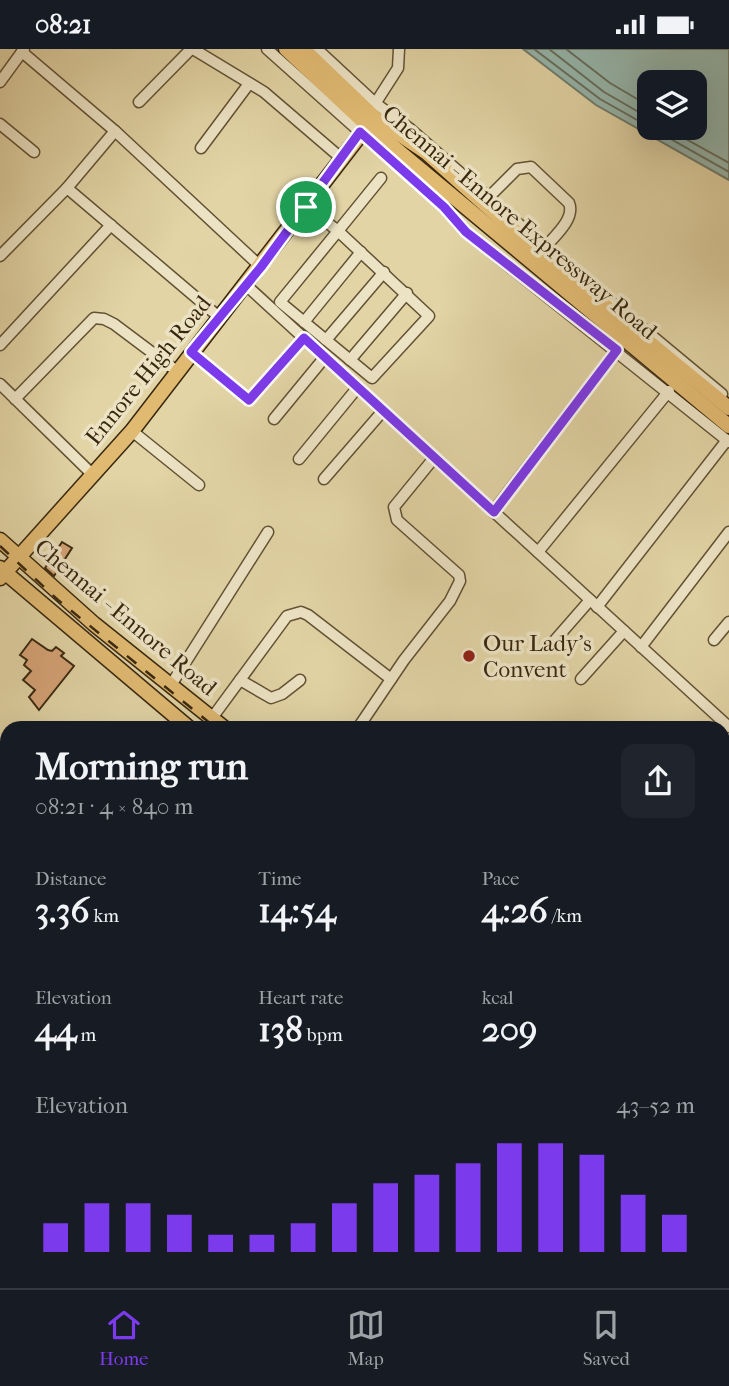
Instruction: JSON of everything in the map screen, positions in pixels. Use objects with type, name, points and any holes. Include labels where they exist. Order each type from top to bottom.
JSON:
[{"type":"main road","name":"Chennai - Ennore Expressway Road","points":[[286,49],[369,118],[728,436]]},
{"type":"main road","name":"Chennai - Ennore Expressway Road","points":[[303,49],[369,118],[427,153],[486,199],[729,408]]},
{"type":"main road","name":"Ennore High Road","points":[[2,573],[19,558],[132,431],[191,352],[247,286],[369,118]]},
{"type":"main road","name":"Chennai - Ennore Road","points":[[0,540],[94,624],[216,721]]},
{"type":"main road","name":"Chennai - Ennore Road","points":[[2,573],[181,721]]},
{"type":"street","points":[[139,102],[192,49],[248,85],[264,92],[341,158]]},
{"type":"street","points":[[267,49],[369,118]]},
{"type":"street","points":[[317,49],[369,118],[466,232],[728,436],[594,603],[548,647]]},
{"type":"street","points":[[369,118],[398,68],[399,49]]},
{"type":"street","points":[[0,81],[23,51],[115,131],[261,267]]},
{"type":"street","points":[[201,148],[248,85]]},
{"type":"street","points":[[0,124],[34,152]]},
{"type":"street","points":[[0,256],[67,188],[115,131]]},
{"type":"street","points":[[486,199],[517,169],[531,167],[569,203],[572,210],[570,218],[543,250],[729,400]]},
{"type":"street","points":[[306,207],[338,232],[384,272],[429,316],[372,378],[280,302],[338,232],[381,179]]},
{"type":"street","points":[[67,188],[219,317]]},
{"type":"street","points":[[0,345],[111,225]]},
{"type":"street","points":[[304,322],[361,252]]},
{"type":"street","points":[[326,340],[384,272]]},
{"type":"street","points":[[247,286],[382,412],[726,721]]},
{"type":"street","points":[[350,360],[407,293]]},
{"type":"street","points":[[15,399],[94,319],[104,319],[114,324],[178,372]]},
{"type":"street","points":[[191,352],[249,400],[304,338]]},
{"type":"street","points":[[494,512],[617,350]]},
{"type":"street","points":[[274,419],[325,357]]},
{"type":"street","points":[[0,384],[93,475]]},
{"type":"street","points":[[299,459],[358,387]]},
{"type":"street","points":[[538,552],[669,391]]},
{"type":"street","points":[[324,479],[382,412]]},
{"type":"street","points":[[132,431],[199,485]]},
{"type":"street","points":[[363,721],[391,678],[450,601],[460,581],[459,575],[397,520],[395,514],[394,507],[399,497],[434,458]]},
{"type":"street","points":[[641,647],[729,531]]},
{"type":"street","points":[[171,685],[268,532]]},
{"type":"street","points":[[212,718],[287,617],[301,612],[391,678]]},
{"type":"street","points":[[714,640],[729,622]]},
{"type":"street","points":[[580,679],[624,631]]},
{"type":"street","points":[[240,680],[271,698],[282,694],[300,680]]},
{"type":"water","points":[[523,49],[729,49],[729,180],[658,140],[707,140],[707,70],[637,70],[637,128],[596,105]]},
{"type":"building","points":[[62,542],[72,548],[54,576],[45,568]]},
{"type":"building","points":[[32,639],[48,650],[52,651],[56,647],[64,653],[61,656],[74,666],[39,710],[29,697],[35,690],[23,680],[31,671],[24,665],[27,660],[20,655]]},
{"type":"railway","points":[[0,546],[58,600],[207,721]]},
{"type":"place","name":"Our Lady's Convent","points":[[469,656]]},
{"type":"route","points":[[360,132],[444,207],[466,232],[617,350],[494,512],[304,338],[249,400],[191,352],[247,286],[306,207],[360,132]]}]
